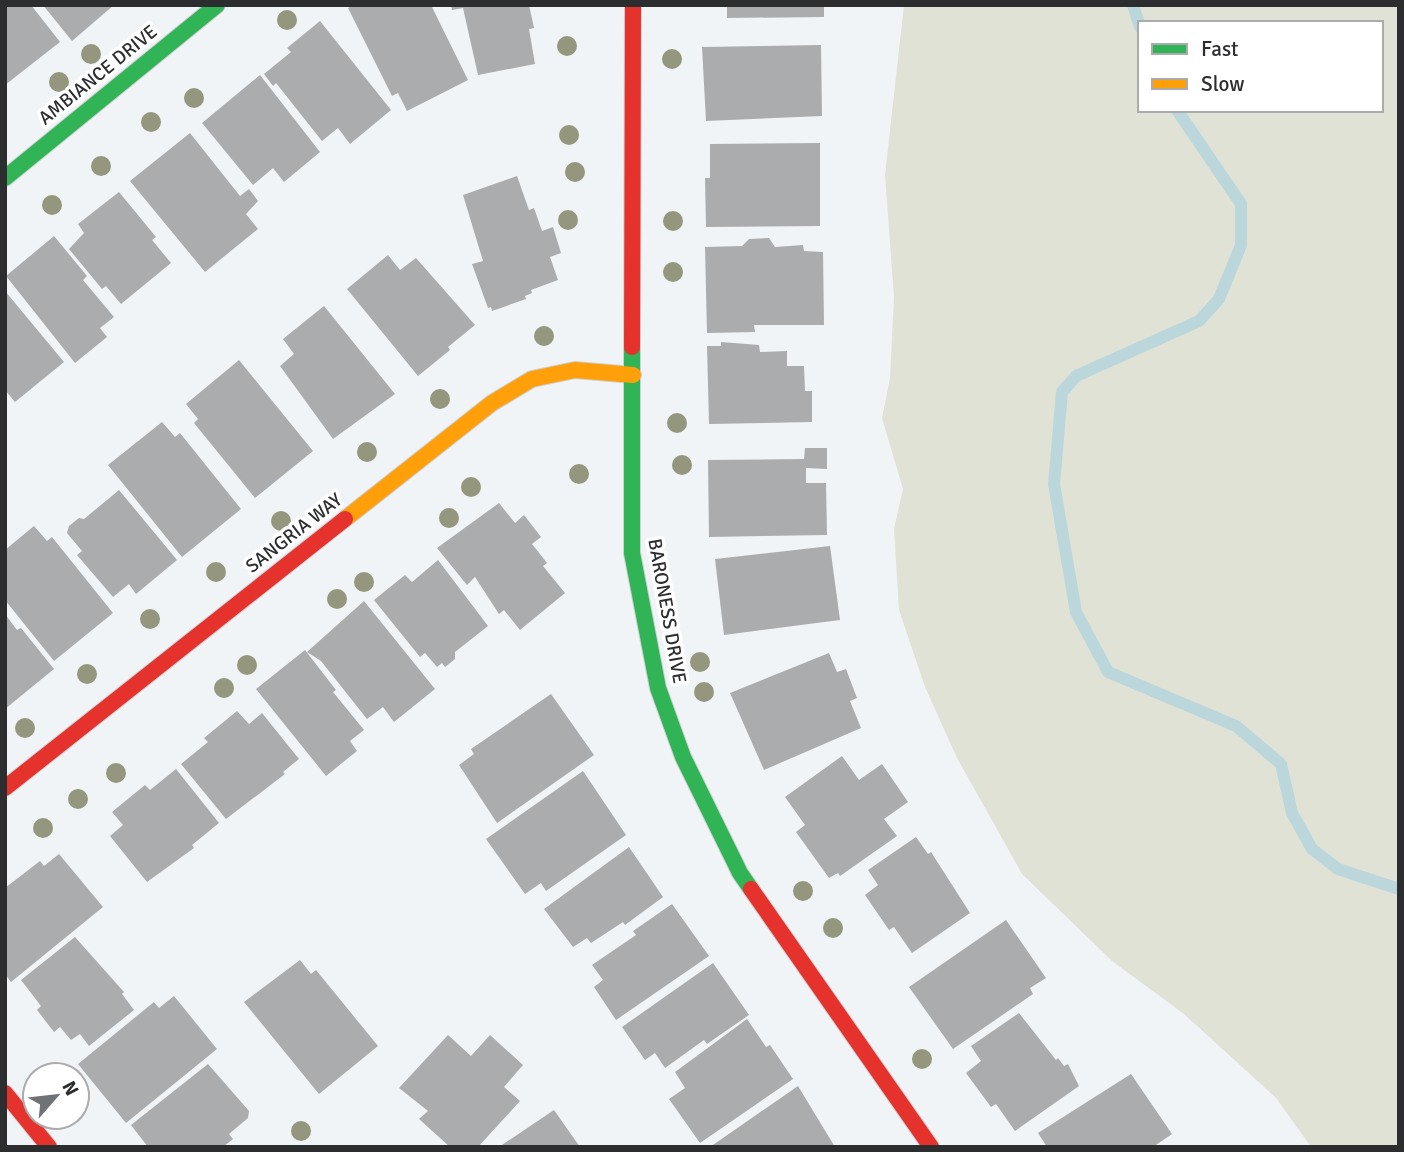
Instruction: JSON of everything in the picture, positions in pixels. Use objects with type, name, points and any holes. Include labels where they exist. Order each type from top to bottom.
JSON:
[{"type":"street","name":"AMBIANCE DRIVE","points":[[5,178],[217,5]]},
{"type":"street","name":"BARONESS DRIVE","points":[[633,5],[632,553],[658,688],[683,757],[740,873],[931,1147]]},
{"type":"street","name":"SANGRIA WAY","points":[[5,788],[492,403],[532,379],[575,370],[633,375]]},
{"type":"street","points":[[5,1093],[48,1147]]},
{"type":"shaded area","points":[[904,5],[1399,5],[1399,1147],[1311,1147],[1276,1098],[1184,1014],[1112,961],[1022,874],[957,758],[925,687],[899,610],[894,529],[903,489],[882,418],[890,378],[894,297],[885,175]]},
{"type":"building","points":[[5,5],[31,5],[60,42],[5,85]]},
{"type":"building","points":[[43,5],[114,5],[72,41]]},
{"type":"building","points":[[354,5],[431,5],[468,80],[407,111],[398,93],[392,96],[348,8]]},
{"type":"building","points":[[451,5],[529,5],[534,28],[529,29],[535,64],[478,75],[463,8],[452,10]]},
{"type":"building","points":[[727,5],[824,5],[824,17],[727,18]]},
{"type":"building","points":[[320,21],[391,110],[350,144],[338,128],[322,141],[276,83],[273,86],[264,74],[291,52],[287,48]]},
{"type":"building","points":[[821,45],[822,116],[706,121],[702,47]]},
{"type":"building","points":[[260,75],[320,152],[284,182],[273,168],[253,185],[202,123]]},
{"type":"building","points":[[190,133],[240,196],[249,189],[258,201],[246,214],[258,229],[205,272],[130,181]]},
{"type":"building","points":[[820,143],[820,226],[706,227],[705,178],[710,178],[710,144]]},
{"type":"building","points":[[517,176],[529,210],[534,208],[542,231],[553,227],[561,253],[550,257],[558,280],[531,290],[532,293],[525,296],[526,299],[492,311],[491,307],[488,308],[472,264],[483,261],[463,195]]},
{"type":"building","points":[[119,192],[156,237],[152,240],[171,263],[121,304],[106,286],[102,289],[69,249],[84,233],[78,224]]},
{"type":"building","points":[[54,236],[87,276],[83,280],[114,317],[100,328],[107,337],[75,363],[6,276]]},
{"type":"building","points":[[769,238],[775,247],[803,245],[804,251],[823,252],[824,325],[754,325],[755,332],[707,333],[705,247],[742,246],[749,239]]},
{"type":"building","points":[[388,255],[400,270],[416,258],[475,325],[418,376],[347,289]]},
{"type":"building","points":[[5,291],[64,362],[15,402],[5,390]]},
{"type":"building","points":[[324,306],[395,394],[333,439],[280,366],[294,354],[283,339]]},
{"type":"building","points":[[721,342],[759,345],[760,352],[787,351],[787,366],[804,366],[805,391],[812,391],[812,422],[709,424],[707,346],[721,346]]},
{"type":"building","points":[[239,360],[313,451],[255,498],[194,423],[198,419],[186,404]]},
{"type":"building","points":[[162,422],[175,437],[180,433],[241,509],[182,557],[108,465]]},
{"type":"building","points":[[805,448],[827,448],[827,469],[806,468],[806,483],[826,483],[827,535],[709,537],[708,460],[804,459]]},
{"type":"building","points":[[119,490],[177,560],[136,594],[129,584],[113,597],[77,555],[82,551],[67,533],[69,526],[79,518],[84,519]]},
{"type":"building","points":[[499,503],[515,523],[524,515],[541,537],[532,544],[547,563],[543,566],[565,593],[520,630],[504,610],[499,614],[475,577],[467,585],[437,548]]},
{"type":"building","points":[[34,526],[47,541],[52,537],[113,613],[54,661],[5,600],[5,550]]},
{"type":"building","points":[[830,546],[840,620],[724,635],[715,559]]},
{"type":"building","points":[[438,560],[488,626],[455,652],[455,659],[445,667],[442,663],[437,667],[425,653],[420,657],[374,600],[405,575],[412,582]]},
{"type":"building","points":[[364,601],[435,689],[394,722],[383,707],[367,719],[321,661],[307,652]]},
{"type":"building","points":[[5,614],[17,630],[21,628],[54,669],[5,709]]},
{"type":"building","points":[[305,650],[336,690],[333,692],[364,730],[350,741],[357,751],[326,776],[256,689]]},
{"type":"building","points":[[829,653],[837,672],[846,669],[857,698],[850,701],[861,728],[764,770],[730,693]]},
{"type":"building","points":[[551,694],[594,755],[497,823],[459,765],[474,754],[471,749]]},
{"type":"building","points":[[237,711],[249,724],[262,713],[299,759],[283,772],[285,774],[226,819],[181,764],[208,742],[204,738]]},
{"type":"building","points":[[842,756],[859,780],[882,764],[908,802],[884,819],[897,836],[840,876],[838,873],[829,878],[796,832],[805,825],[785,797]]},
{"type":"building","points":[[176,769],[219,823],[192,845],[194,848],[147,882],[110,836],[123,825],[112,812],[145,785],[150,790]]},
{"type":"building","points":[[583,771],[626,835],[546,891],[541,883],[525,894],[486,839]]},
{"type":"building","points":[[916,837],[928,854],[931,852],[970,913],[912,953],[894,927],[889,930],[865,895],[878,885],[868,870]]},
{"type":"building","points":[[629,847],[663,897],[625,925],[623,922],[591,943],[587,938],[573,947],[544,909]]},
{"type":"building","points":[[59,854],[103,907],[11,982],[5,974],[5,888],[40,861],[44,866]]},
{"type":"building","points":[[672,904],[709,956],[616,1020],[594,987],[603,980],[592,965],[636,935],[633,931]]},
{"type":"building","points":[[1006,920],[1046,978],[1030,988],[1033,994],[953,1049],[909,987]]},
{"type":"building","points":[[75,937],[124,992],[122,994],[134,1010],[89,1046],[80,1034],[71,1040],[60,1027],[54,1032],[37,1010],[41,1006],[21,980]]},
{"type":"building","points":[[300,960],[311,974],[316,970],[378,1046],[319,1094],[244,1002]]},
{"type":"building","points":[[713,963],[749,1015],[707,1044],[704,1040],[665,1068],[655,1053],[645,1060],[622,1027]]},
{"type":"building","points":[[174,996],[217,1049],[126,1123],[91,1080],[91,1061],[82,1061],[154,1002],[159,1008]]},
{"type":"building","points":[[1019,1013],[1056,1060],[1058,1058],[1064,1066],[1068,1064],[1079,1086],[1015,1131],[996,1104],[991,1107],[966,1073],[981,1061],[971,1046]]},
{"type":"building","points":[[747,1019],[766,1047],[770,1045],[793,1079],[700,1143],[669,1099],[685,1088],[675,1072]]},
{"type":"building","points":[[448,1035],[471,1056],[490,1035],[523,1065],[504,1087],[520,1101],[478,1147],[450,1147],[419,1119],[428,1111],[399,1088]]},
{"type":"building","points":[[208,1064],[249,1111],[248,1118],[229,1134],[233,1139],[223,1147],[148,1147],[131,1125]]},
{"type":"building","points":[[1131,1074],[1172,1134],[1153,1147],[1047,1147],[1038,1133]]},
{"type":"building","points":[[798,1086],[835,1147],[710,1147]]},
{"type":"building","points":[[554,1110],[580,1147],[499,1147]]},
{"type":"waterway","points":[[1133,5],[1138,21]]},
{"type":"waterway","points":[[1178,112],[1241,204],[1241,245],[1219,299],[1199,321],[1076,376],[1062,392],[1054,484],[1076,612],[1108,672],[1236,726],[1281,764],[1292,813],[1312,849],[1338,869],[1399,889]]},
{"type":"traffic: fast","points":[[5,178],[217,5]]},
{"type":"traffic: fast","points":[[632,347],[632,553],[658,688],[683,757],[740,873],[751,889]]},
{"type":"traffic: slow","points":[[345,519],[492,403],[532,379],[575,370],[633,375]]},
{"type":"traffic: jam","points":[[632,347],[633,5]]},
{"type":"traffic: jam","points":[[5,788],[345,519]]},
{"type":"traffic: jam","points":[[751,889],[931,1147]]},
{"type":"traffic: jam","points":[[5,1093],[49,1147]]}]
